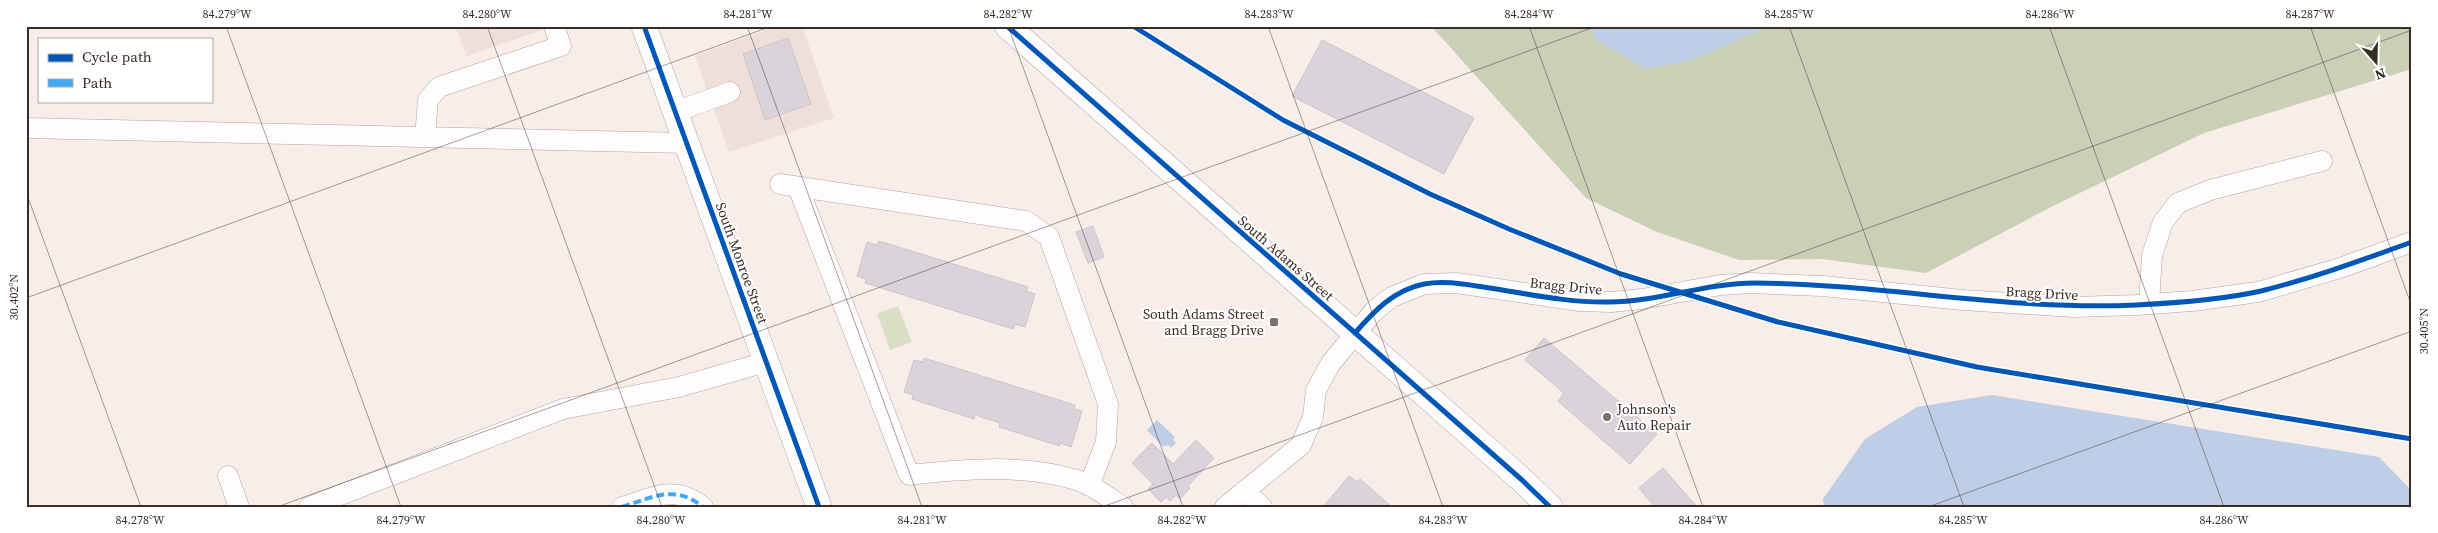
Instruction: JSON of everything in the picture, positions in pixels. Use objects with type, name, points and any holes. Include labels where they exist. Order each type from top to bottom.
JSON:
[{"type":"main road","name":"South Monroe Street","points":[[644,26],[819,507]]},
{"type":"main road","name":"South Adams Street","points":[[1007,26],[1522,480],[1550,507]]},
{"type":"street","points":[[426,137],[428,100],[439,88],[561,46],[554,26]]},
{"type":"street","points":[[675,112],[730,92]]},
{"type":"street","points":[[26,128],[686,143]]},
{"type":"street","points":[[2149,304],[2152,255],[2163,222],[2178,203],[2210,190],[2322,162]]},
{"type":"street","points":[[1089,486],[1106,442],[1108,404],[1049,237],[1026,221],[789,185],[909,475],[984,470],[1036,472],[1074,479],[1123,507]]},
{"type":"street","name":"Bragg Drive","points":[[1225,507],[1301,445],[1313,416],[1316,390],[1331,363],[1374,311],[1392,297],[1408,289],[1435,283],[1456,283],[1580,301],[1611,302],[1642,299],[1721,285],[1751,283],[2074,307],[2149,304],[2192,301],[2258,292],[2309,278],[2412,242]]},
{"type":"street","points":[[309,507],[563,408],[679,387],[766,362]]},
{"type":"street","points":[[228,476],[239,507]]},
{"type":"street","points":[[1244,491],[1262,507]]},
{"type":"street","points":[[622,507],[663,495],[680,493],[692,498],[704,507]]},
{"type":"shaded area","points":[[455,26],[553,26],[467,56]]},
{"type":"shaded area","points":[[777,26],[802,26],[834,118],[729,152],[695,56]]},
{"type":"green space","points":[[1431,26],[2412,26],[2412,69],[2204,133],[2053,206],[1926,273],[1822,259],[1739,260],[1657,232],[1586,198]]},
{"type":"green space","points":[[898,306],[912,342],[890,350],[877,314]]},
{"type":"water","points":[[1589,26],[1770,26],[1692,60],[1646,69],[1596,40]]},
{"type":"water","points":[[1992,395],[2379,457],[2412,491],[2412,507],[1824,507],[1823,499],[1865,439],[1917,407]]},
{"type":"water","points":[[1157,420],[1175,437],[1173,440],[1176,443],[1171,448],[1168,445],[1163,447],[1147,430]]},
{"type":"building","points":[[788,38],[811,104],[765,120],[743,54]]},
{"type":"building","points":[[1322,40],[1474,118],[1444,174],[1292,96]]},
{"type":"building","points":[[1093,226],[1104,257],[1088,263],[1076,232]]},
{"type":"building","points":[[879,241],[1028,287],[1026,291],[1035,294],[1025,327],[1015,324],[1013,329],[865,283],[866,279],[857,276],[867,242],[877,245]]},
{"type":"building","name":"Johnson's Auto Repair","points":[[1544,338],[1657,434],[1630,464],[1558,401],[1564,393],[1525,360]]},
{"type":"building","points":[[924,358],[1075,405],[1074,409],[1082,411],[1071,447],[1060,443],[1060,446],[999,427],[1000,423],[975,415],[974,419],[912,399],[913,395],[904,392],[914,360],[923,362]]},
{"type":"building","points":[[1196,440],[1214,458],[1188,486],[1190,488],[1180,499],[1176,495],[1170,501],[1166,497],[1161,502],[1148,489],[1153,484],[1132,463],[1152,443],[1173,464]]},
{"type":"building","points":[[1663,468],[1697,507],[1655,507],[1639,488]]},
{"type":"building","points":[[1349,476],[1357,482],[1360,479],[1392,507],[1323,507]]},
{"type":"marked path","points":[[622,507],[654,497],[674,494],[693,500],[703,507]]},
{"type":"cycle path","points":[[644,26],[819,507]]},
{"type":"cycle path","points":[[1007,26],[1522,480],[1550,507]]},
{"type":"cycle path","points":[[1133,26],[1283,120],[1430,194],[1509,229],[1621,274],[1778,322],[1977,367],[2412,439]]},
{"type":"cycle path","points":[[1355,333],[1377,309],[1394,296],[1413,287],[1432,283],[1457,283],[1549,298],[1594,302],[1645,299],[1718,286],[1755,283],[1803,284],[2040,304],[2136,305],[2215,299],[2261,291],[2318,275],[2412,242]]},
{"type":"place","name":"South Adams Street and Bragg Drive","points":[[1274,322]]},
{"type":"place","name":"Johnson's Auto Repair","points":[[1607,417]]}]
